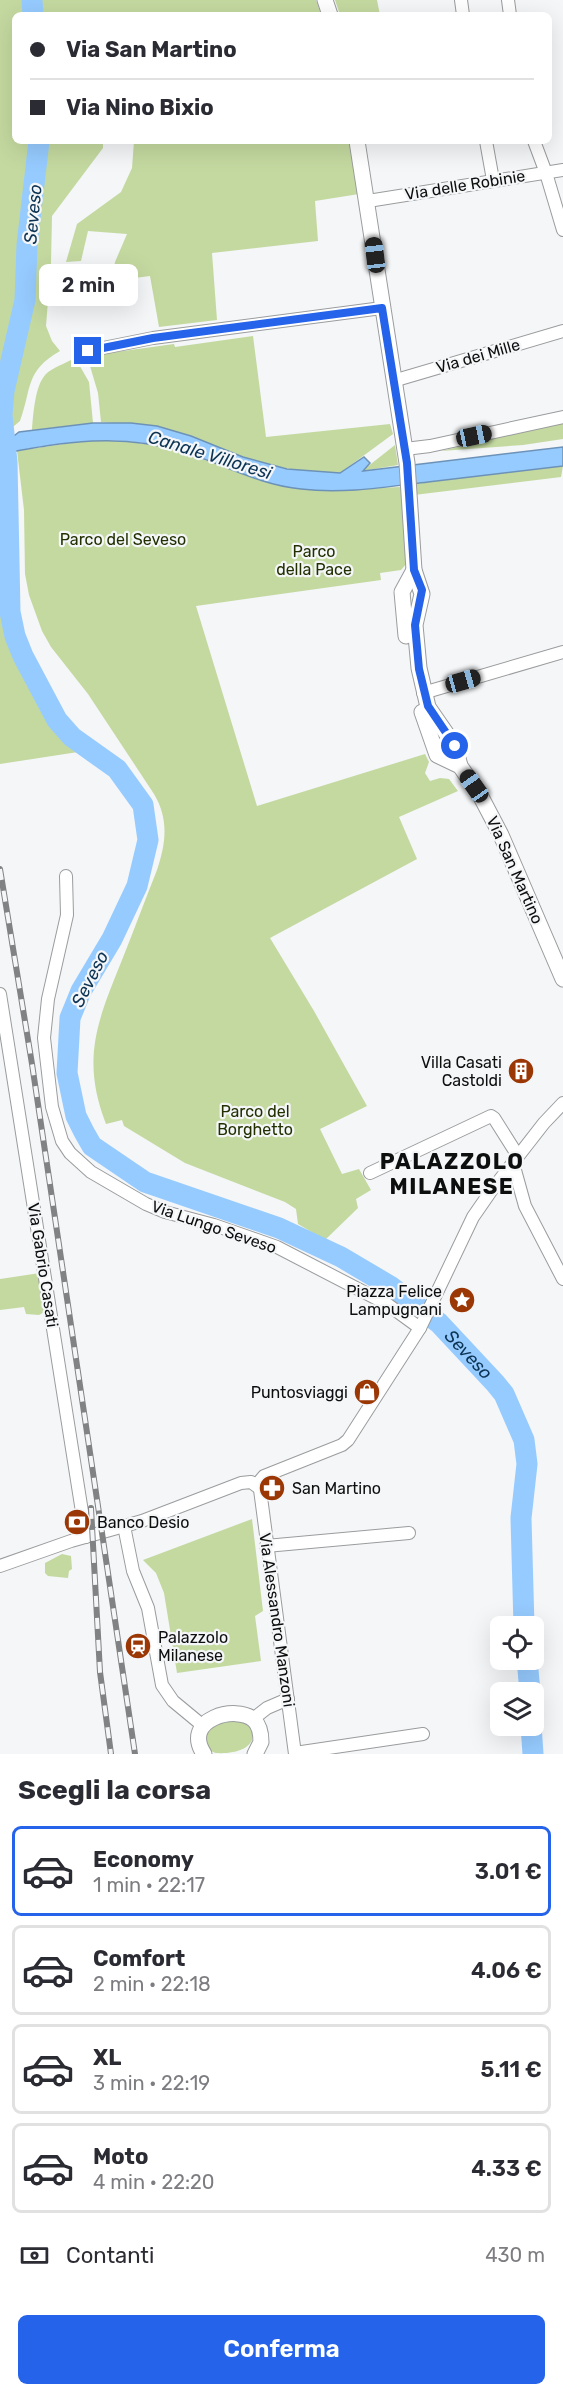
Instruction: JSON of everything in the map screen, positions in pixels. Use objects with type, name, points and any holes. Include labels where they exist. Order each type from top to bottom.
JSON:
[{"type":"street","name":"Via San Martino","points":[[358,144],[406,456],[414,570],[422,590],[415,637],[423,693],[434,718],[455,746],[460,766],[480,795],[501,834],[563,979]]},
{"type":"street","points":[[487,144],[493,180]]},
{"type":"street","points":[[535,144],[563,230]]},
{"type":"street","name":"Via delle Robinie","points":[[368,201],[563,170]]},
{"type":"street","points":[[88,351],[153,338],[382,308]]},
{"type":"street","name":"Via dei Mille","points":[[393,381],[563,331]]},
{"type":"street","points":[[406,456],[430,446],[563,417]]},
{"type":"street","name":"Via San Martino","points":[[414,570],[402,591],[408,656],[414,689],[437,755],[460,766]]},
{"type":"street","points":[[423,693],[563,652]]},
{"type":"street","name":"Via Lungo Seveso","points":[[66,876],[67,915],[48,999],[44,1038],[52,1107],[62,1141],[70,1153],[91,1172],[146,1204],[277,1247],[387,1304],[422,1325]]},
{"type":"street","name":"Via Gabrio Casati","points":[[0,994],[86,1537]]},
{"type":"street","points":[[0,1566],[124,1526],[241,1483],[251,1482],[258,1487],[264,1476],[342,1445],[348,1440],[422,1325],[473,1217],[544,1123],[563,1103]]},
{"type":"street","points":[[370,1173],[490,1116],[494,1118],[516,1159],[525,1206],[563,1279]]},
{"type":"street","name":"Via Alessandro Manzoni","points":[[258,1487],[295,1754]]},
{"type":"street","points":[[124,1526],[133,1571],[148,1608],[162,1685],[173,1701],[202,1725]]},
{"type":"street","points":[[266,1546],[409,1533]]},
{"type":"street","points":[[253,1719],[267,1708],[288,1699]]},
{"type":"street","points":[[202,1753],[199,1737],[202,1725],[214,1717],[243,1715],[253,1719],[260,1730],[262,1750]]},
{"type":"street","points":[[295,1754],[423,1734]]},
{"type":"green space","points":[[0,0],[316,0],[320,12],[12,12],[12,144],[103,144],[103,148],[52,216],[46,326],[52,341],[60,351],[49,358],[35,373],[20,421],[14,426],[0,428]]},
{"type":"green space","points":[[335,0],[377,0],[379,12],[339,12]]},
{"type":"green space","points":[[134,144],[350,144],[359,194],[315,201],[318,241],[212,253],[217,320],[159,327],[150,276],[111,281],[115,262],[127,234],[88,231],[81,261],[66,262],[77,224],[121,192],[132,168]]},
{"type":"green space","points":[[253,336],[266,437],[390,424],[393,434],[340,473],[314,473],[268,465],[191,436],[157,426],[101,422],[98,393],[87,356]]},
{"type":"green space","points":[[71,360],[77,361],[89,382],[93,423],[32,430],[40,383],[48,372]]},
{"type":"green space","points":[[563,422],[563,439],[523,445],[441,451]]},
{"type":"green space","name":"Parco del Seveso","points":[[91,440],[133,442],[163,447],[208,461],[330,490],[401,487],[407,531],[408,562],[401,570],[380,573],[381,580],[196,606],[257,806],[425,754],[429,762],[425,773],[430,781],[440,778],[449,779],[458,791],[399,817],[417,859],[270,938],[367,1106],[320,1129],[342,1174],[359,1169],[371,1190],[356,1199],[358,1208],[325,1240],[298,1224],[296,1209],[285,1202],[185,1163],[124,1126],[122,1120],[106,1124],[98,1101],[93,1060],[99,1022],[157,870],[164,841],[164,822],[154,794],[88,694],[51,647],[42,631],[29,595],[25,574],[24,510],[17,451]]},
{"type":"green space","points":[[395,445],[398,465],[362,471]]},
{"type":"green space","points":[[563,466],[561,477],[414,495],[413,484]]},
{"type":"green space","points":[[0,608],[22,667],[53,720],[78,752],[0,764]]},
{"type":"green space","points":[[40,1273],[46,1311],[39,1315],[26,1314],[24,1307],[0,1310],[0,1279]]},
{"type":"green space","points":[[252,1519],[263,1611],[255,1616],[261,1661],[177,1673],[164,1593],[156,1573],[143,1560]]},
{"type":"green space","points":[[62,1554],[71,1556],[72,1569],[69,1571],[68,1578],[48,1576],[45,1573],[45,1563]]},
{"type":"green space","points":[[244,1721],[253,1730],[251,1742],[242,1749],[229,1753],[211,1751],[206,1737],[211,1728],[220,1723]]},
{"type":"water","name":"Canale Villoresi","points":[[93,423],[157,426],[191,436],[243,457],[287,469],[340,473],[364,457],[370,463],[363,471],[563,447],[563,466],[380,488],[333,491],[301,489],[270,483],[184,452],[137,442],[92,441],[0,454],[0,437],[15,435],[19,432]]},
{"type":"waterway","name":"Seveso","points":[[32,0],[33,12]]},
{"type":"waterway","name":"Seveso","points":[[39,144],[27,245],[25,300],[4,391],[2,415],[7,462],[10,612],[15,636],[23,656],[57,720],[72,737],[117,769],[143,805],[148,840],[137,886],[112,939],[81,991],[70,1018],[67,1073],[76,1116],[92,1146],[145,1182],[279,1228],[341,1257],[390,1286],[439,1323],[495,1383],[504,1394],[524,1440],[527,1464],[521,1518],[524,1616]]},
{"type":"waterway","points":[[0,531],[8,539]]},
{"type":"waterway","name":"Seveso","points":[[528,1670],[529,1682]]},
{"type":"waterway","name":"Seveso","points":[[532,1736],[533,1754]]},
{"type":"railway","points":[[0,869],[32,1064],[135,1754]]},
{"type":"railway","points":[[91,1508],[100,1672],[111,1754]]},
{"type":"place","name":"Villa Casati Castoldi","points":[[521,1071]]},
{"type":"place","name":"Piazza Felice Lampugnani","points":[[462,1300]]},
{"type":"place","name":"Puntosviaggi","points":[[367,1392]]},
{"type":"place","name":"San Martino","points":[[272,1488]]},
{"type":"place","name":"Banco Desio","points":[[77,1522]]},
{"type":"place","name":"Palazzolo Milanese","points":[[138,1646]]},
{"type":"district","name":"PALAZZOLO MILANESE","points":[[452,1174]]},
{"type":"route","points":[[88,351],[153,338],[382,308],[407,463],[414,570],[422,590],[415,637],[423,693],[434,718],[455,746]]},
{"type":"park label","name":"Parco della Pace","points":[[314,560]]},
{"type":"park label","name":"Parco del Borghetto","points":[[255,1120]]}]
